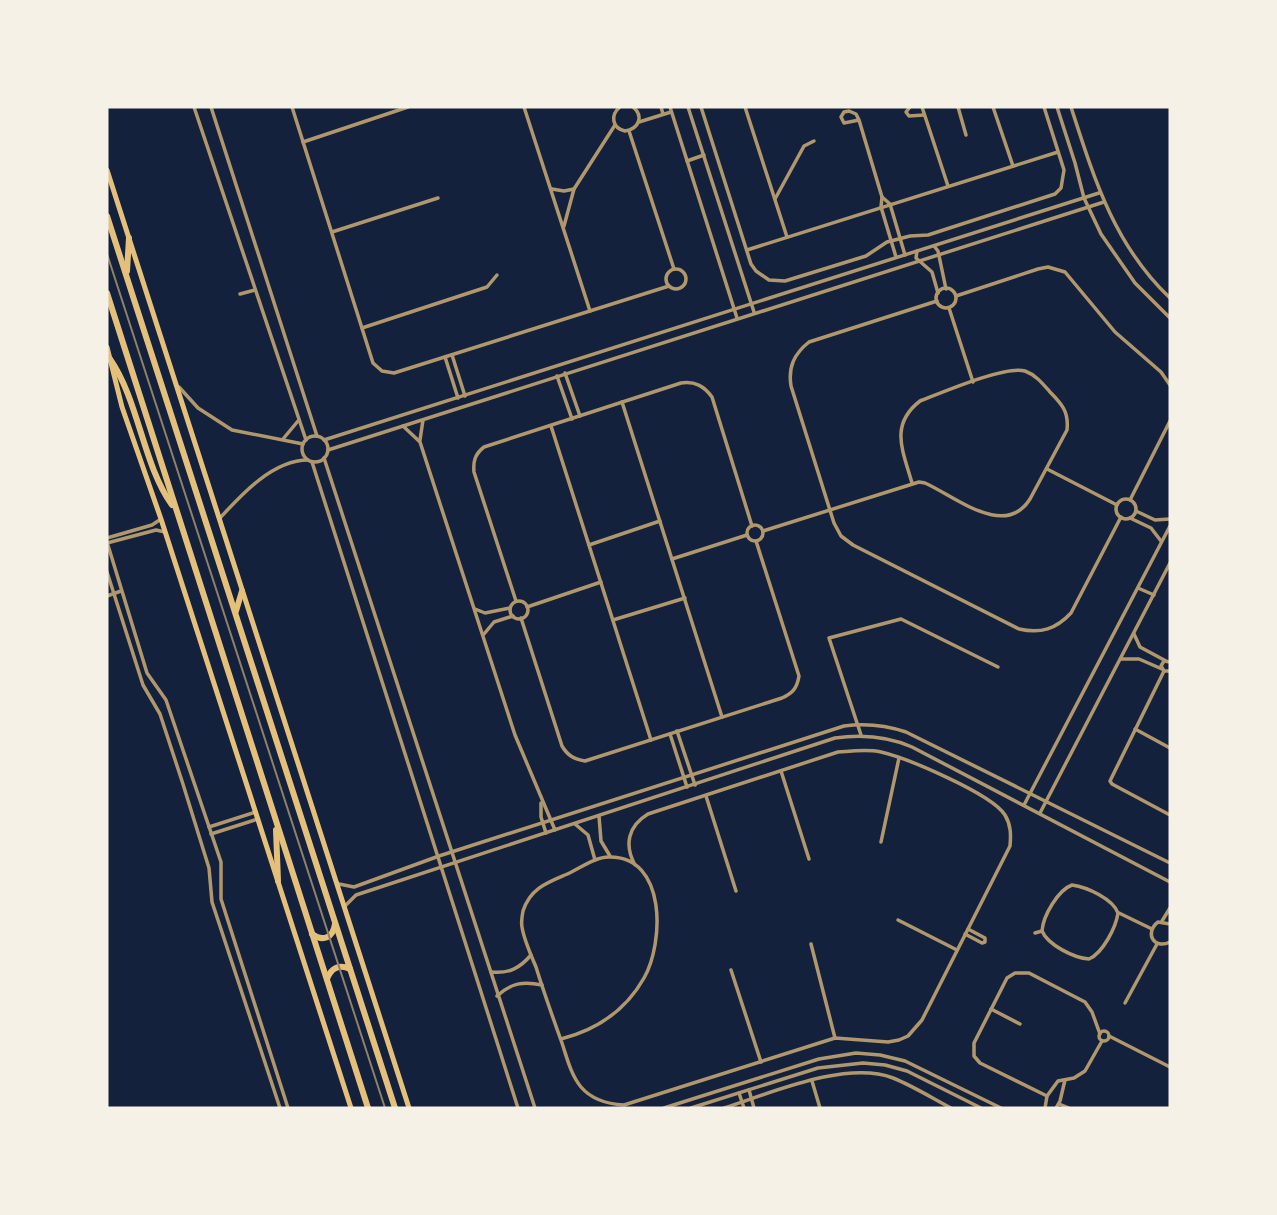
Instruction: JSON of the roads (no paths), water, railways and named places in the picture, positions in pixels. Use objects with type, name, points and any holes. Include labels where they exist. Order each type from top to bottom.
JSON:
[{"type":"highway","points":[[107,216],[395,1108]]},
{"type":"highway","points":[[126,276],[129,238]]},
{"type":"highway","points":[[107,293],[368,1108]]},
{"type":"highway","points":[[110,359],[126,390],[163,490],[175,508]]},
{"type":"highway","points":[[235,613],[242,591]]},
{"type":"highway","points":[[275,821],[278,881]]},
{"type":"highway","points":[[312,934],[317,938],[327,937],[332,934],[335,924]]},
{"type":"highway","points":[[327,979],[329,973],[337,967],[350,969]]},
{"type":"main road","points":[[107,170],[409,1108]]},
{"type":"main road","points":[[107,347],[122,407],[351,1108]]},
{"type":"street","points":[[194,107],[299,419],[304,442],[302,453],[310,461],[518,1108]]},
{"type":"street","points":[[211,107],[317,436],[324,440],[328,450]]},
{"type":"street","points":[[292,107],[373,363],[386,373],[394,373],[670,286],[678,288],[685,283],[684,274],[680,270],[674,270],[667,275],[666,281],[670,286]]},
{"type":"street","points":[[303,142],[408,107]]},
{"type":"street","points":[[524,107],[590,311]]},
{"type":"street","points":[[620,107],[613,116],[615,125],[622,131],[629,131],[639,122],[671,109],[737,318]]},
{"type":"street","points":[[639,122],[634,108],[641,107]]},
{"type":"street","points":[[661,107],[663,114]]},
{"type":"street","points":[[688,107],[754,313]]},
{"type":"street","points":[[701,107],[756,271],[777,282],[866,256],[884,244],[900,239],[928,235],[1047,199],[1061,188],[1064,170],[1044,107]]},
{"type":"street","points":[[745,107],[787,237]]},
{"type":"street","points":[[909,107],[906,112],[909,116],[924,115]]},
{"type":"street","points":[[922,107],[948,186]]},
{"type":"street","points":[[957,107],[966,135]]},
{"type":"street","points":[[993,107],[1013,166]]},
{"type":"street","points":[[1057,107],[1087,207],[1117,259],[1135,283],[1170,318]]},
{"type":"street","points":[[1071,107],[1099,193],[1131,252],[1170,298]]},
{"type":"street","points":[[859,120],[844,123],[842,114],[851,111],[859,120],[882,197],[881,207],[896,257]]},
{"type":"street","points":[[563,228],[574,189],[615,125]]},
{"type":"street","points":[[629,131],[674,270]]},
{"type":"street","points":[[775,200],[804,146],[814,141]]},
{"type":"street","points":[[747,250],[1058,152]]},
{"type":"street","points":[[687,161],[704,155]]},
{"type":"street","points":[[550,188],[564,191],[574,189]]},
{"type":"street","points":[[324,440],[466,397],[1099,193]]},
{"type":"street","points":[[882,197],[890,204],[905,255]]},
{"type":"street","points":[[332,232],[438,198]]},
{"type":"street","points":[[535,1108],[324,458],[328,450],[1104,202]]},
{"type":"street","points":[[888,231],[897,229]]},
{"type":"street","points":[[934,246],[939,253],[946,289]]},
{"type":"street","points":[[918,251],[918,260],[932,272],[938,293],[937,301],[941,307],[948,308],[955,303],[954,292],[946,289],[938,293]]},
{"type":"street","points":[[956,296],[1038,269],[1057,268],[1065,272],[1115,332],[1161,372],[1170,385]]},
{"type":"street","points":[[932,272],[940,269]]},
{"type":"street","points":[[362,328],[487,287],[497,275]]},
{"type":"street","points":[[240,294],[256,290]]},
{"type":"street","points":[[937,301],[809,342],[792,360],[791,386],[837,530],[847,541],[1019,629],[1030,632],[1052,628],[1071,613],[1121,517]]},
{"type":"street","points":[[948,308],[973,382]]},
{"type":"street","points":[[452,355],[466,397]]},
{"type":"street","points":[[445,357],[458,399]]},
{"type":"street","points":[[585,358],[588,366]]},
{"type":"street","points":[[763,531],[912,483],[925,483],[994,517],[1008,517],[1026,506],[1067,430],[1063,405],[1035,376],[1020,370],[1005,372],[920,401],[904,417],[900,440],[912,483]]},
{"type":"street","points":[[565,373],[580,416]]},
{"type":"street","points":[[556,376],[572,419]]},
{"type":"street","points":[[522,378],[525,386]]},
{"type":"street","points":[[516,601],[474,472],[475,457],[484,447],[622,402],[688,382],[708,391],[752,526]]},
{"type":"street","points":[[175,383],[198,408],[232,430],[304,442],[317,436]]},
{"type":"street","points":[[622,402],[722,717]]},
{"type":"street","points":[[283,439],[299,419]]},
{"type":"street","points":[[423,419],[420,442],[514,735],[541,803],[555,830]]},
{"type":"street","points":[[1130,500],[1170,421]]},
{"type":"street","points":[[403,426],[420,442]]},
{"type":"street","points":[[551,426],[651,740]]},
{"type":"street","points":[[347,433],[349,443]]},
{"type":"street","points":[[219,520],[256,483],[281,466],[294,461],[324,458]]},
{"type":"street","points":[[1047,469],[1117,505]]},
{"type":"street","points":[[1130,500],[1122,500],[1117,505],[1117,513],[1121,517],[1152,528],[1162,542]]},
{"type":"street","points":[[1130,500],[1135,510],[1130,518]]},
{"type":"street","points":[[1135,510],[1155,520],[1170,519]]},
{"type":"street","points":[[107,541],[152,525],[160,519]]},
{"type":"street","points":[[1152,528],[1155,520]]},
{"type":"street","points":[[589,545],[660,521]]},
{"type":"street","points":[[747,535],[752,526],[759,526],[763,531]]},
{"type":"street","points":[[1024,805],[1170,526]]},
{"type":"street","points":[[107,541],[156,530],[165,532]]},
{"type":"street","points":[[755,541],[761,539],[763,531]]},
{"type":"street","points":[[672,559],[747,535]]},
{"type":"street","points":[[521,618],[562,746],[567,754],[576,759],[585,761],[791,694],[800,676],[755,541],[747,535]]},
{"type":"street","points":[[107,541],[147,673],[166,700],[222,867],[221,899],[288,1108]]},
{"type":"street","points":[[1040,813],[1170,563]]},
{"type":"street","points":[[107,572],[108,583],[142,681],[160,714],[182,781],[209,868],[210,897],[280,1108]]},
{"type":"street","points":[[108,583],[119,580]]},
{"type":"street","points":[[527,607],[601,582]]},
{"type":"street","points":[[1138,588],[1154,595]]},
{"type":"street","points":[[107,596],[122,591]]},
{"type":"street","points":[[613,620],[685,598]]},
{"type":"street","points":[[483,636],[494,622],[526,615],[527,607],[523,602],[516,601]]},
{"type":"street","points":[[474,607],[491,613],[510,608],[516,601]]},
{"type":"street","points":[[510,608],[513,617]]},
{"type":"street","points":[[491,613],[494,622]]},
{"type":"street","points":[[861,735],[829,638],[901,619],[998,667]]},
{"type":"street","points":[[1133,634],[1144,650],[1169,661]]},
{"type":"street","points":[[1139,659],[1144,650]]},
{"type":"street","points":[[1119,660],[1139,659],[1167,671]]},
{"type":"street","points":[[1167,671],[1162,664],[1169,661]]},
{"type":"street","points":[[1167,671],[1134,729],[1110,783],[1170,814]]},
{"type":"street","points":[[335,881],[344,887],[354,887],[439,856],[857,724],[894,728],[1046,800],[1170,863]]},
{"type":"street","points":[[1134,729],[1170,748]]},
{"type":"street","points":[[677,731],[695,785]]},
{"type":"street","points":[[670,734],[687,787]]},
{"type":"street","points":[[344,908],[348,900],[356,895],[835,738],[861,735],[903,743],[1170,882]]},
{"type":"street","points":[[561,1039],[589,1030],[615,1013],[636,991],[652,961],[658,928],[656,901],[651,886],[630,856],[629,836],[640,819],[648,814],[838,752],[858,750],[878,752],[923,767],[999,807],[1009,825],[1010,846],[922,1020],[908,1036],[888,1042],[835,1038],[624,1105],[594,1098],[573,1076],[522,928],[522,918],[528,900],[540,886],[595,860],[610,856],[635,865]]},
{"type":"street","points":[[950,766],[955,757]]},
{"type":"street","points":[[881,842],[899,758]]},
{"type":"street","points":[[781,771],[809,859]]},
{"type":"street","points":[[182,781],[191,778]]},
{"type":"street","points":[[706,795],[736,891]]},
{"type":"street","points":[[541,803],[540,814],[546,833]]},
{"type":"street","points":[[209,827],[257,816]]},
{"type":"street","points":[[211,834],[257,816]]},
{"type":"street","points":[[599,816],[601,841],[610,856]]},
{"type":"street","points":[[575,824],[588,835],[595,860]]},
{"type":"street","points":[[1118,913],[1117,920],[1099,952],[1089,959],[1081,958],[1049,941],[1042,931],[1043,923],[1060,893],[1072,885],[1082,887],[1113,904],[1118,913],[1152,929]]},
{"type":"street","points":[[1170,908],[1152,929],[1152,939],[1157,944],[1170,943]]},
{"type":"street","points":[[898,920],[957,950]]},
{"type":"street","points":[[1161,921],[1170,924]]},
{"type":"street","points":[[965,934],[985,942],[985,937],[968,929]]},
{"type":"street","points":[[1035,933],[1042,931]]},
{"type":"street","points":[[225,939],[233,936]]},
{"type":"street","points":[[811,944],[835,1038]]},
{"type":"street","points":[[1125,1003],[1157,944]]},
{"type":"street","points":[[490,972],[513,971],[531,955]]},
{"type":"street","points":[[731,970],[761,1062]]},
{"type":"street","points":[[1045,1108],[1047,1096],[1059,1079],[1078,1077],[1085,1071],[1102,1041],[1093,1012],[1085,1002],[1025,972],[1015,973],[1007,978],[974,1043],[974,1056],[981,1063],[1047,1096]]},
{"type":"street","points":[[497,996],[517,983],[541,985]]},
{"type":"street","points":[[991,1009],[1020,1024]]},
{"type":"street","points":[[1100,1034],[1106,1032],[1170,1067]]},
{"type":"street","points":[[1102,1041],[1107,1041],[1109,1036]]},
{"type":"street","points":[[664,1108],[819,1059],[856,1053],[905,1061],[1001,1108]]},
{"type":"street","points":[[691,1108],[829,1065],[874,1063],[918,1075],[981,1108]]},
{"type":"street","points":[[724,1108],[844,1072],[892,1078],[951,1108]]},
{"type":"street","points":[[1056,1108],[1065,1080]]},
{"type":"street","points":[[812,1081],[820,1108]]},
{"type":"street","points":[[749,1090],[754,1108]]},
{"type":"street","points":[[739,1093],[744,1108]]},
{"type":"street","points":[[1059,1104],[1069,1108]]},
{"type":"railway","points":[[107,254],[385,1108]]}]
